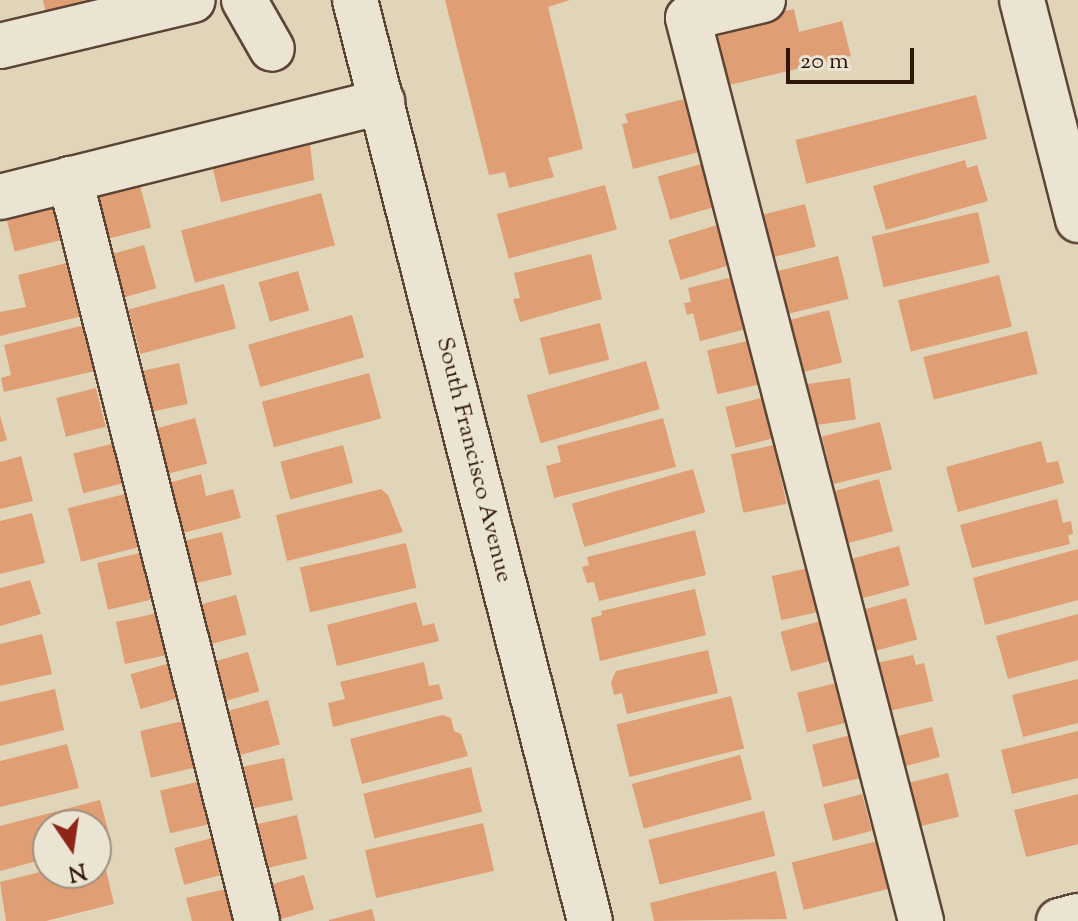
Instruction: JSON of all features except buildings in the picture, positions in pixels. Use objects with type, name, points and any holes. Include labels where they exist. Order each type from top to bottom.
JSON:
[{"type":"street","points":[[0,46],[193,0]]},
{"type":"street","points":[[244,0],[272,49]]},
{"type":"street","name":"South Francisco Avenue","points":[[355,0],[590,921]]},
{"type":"street","points":[[763,0],[688,18],[921,921]]},
{"type":"street","points":[[1022,0],[1078,220]]},
{"type":"street","points":[[0,197],[382,102]]},
{"type":"street","points":[[70,179],[257,921]]},
{"type":"street","points":[[1059,921],[1078,916]]}]
